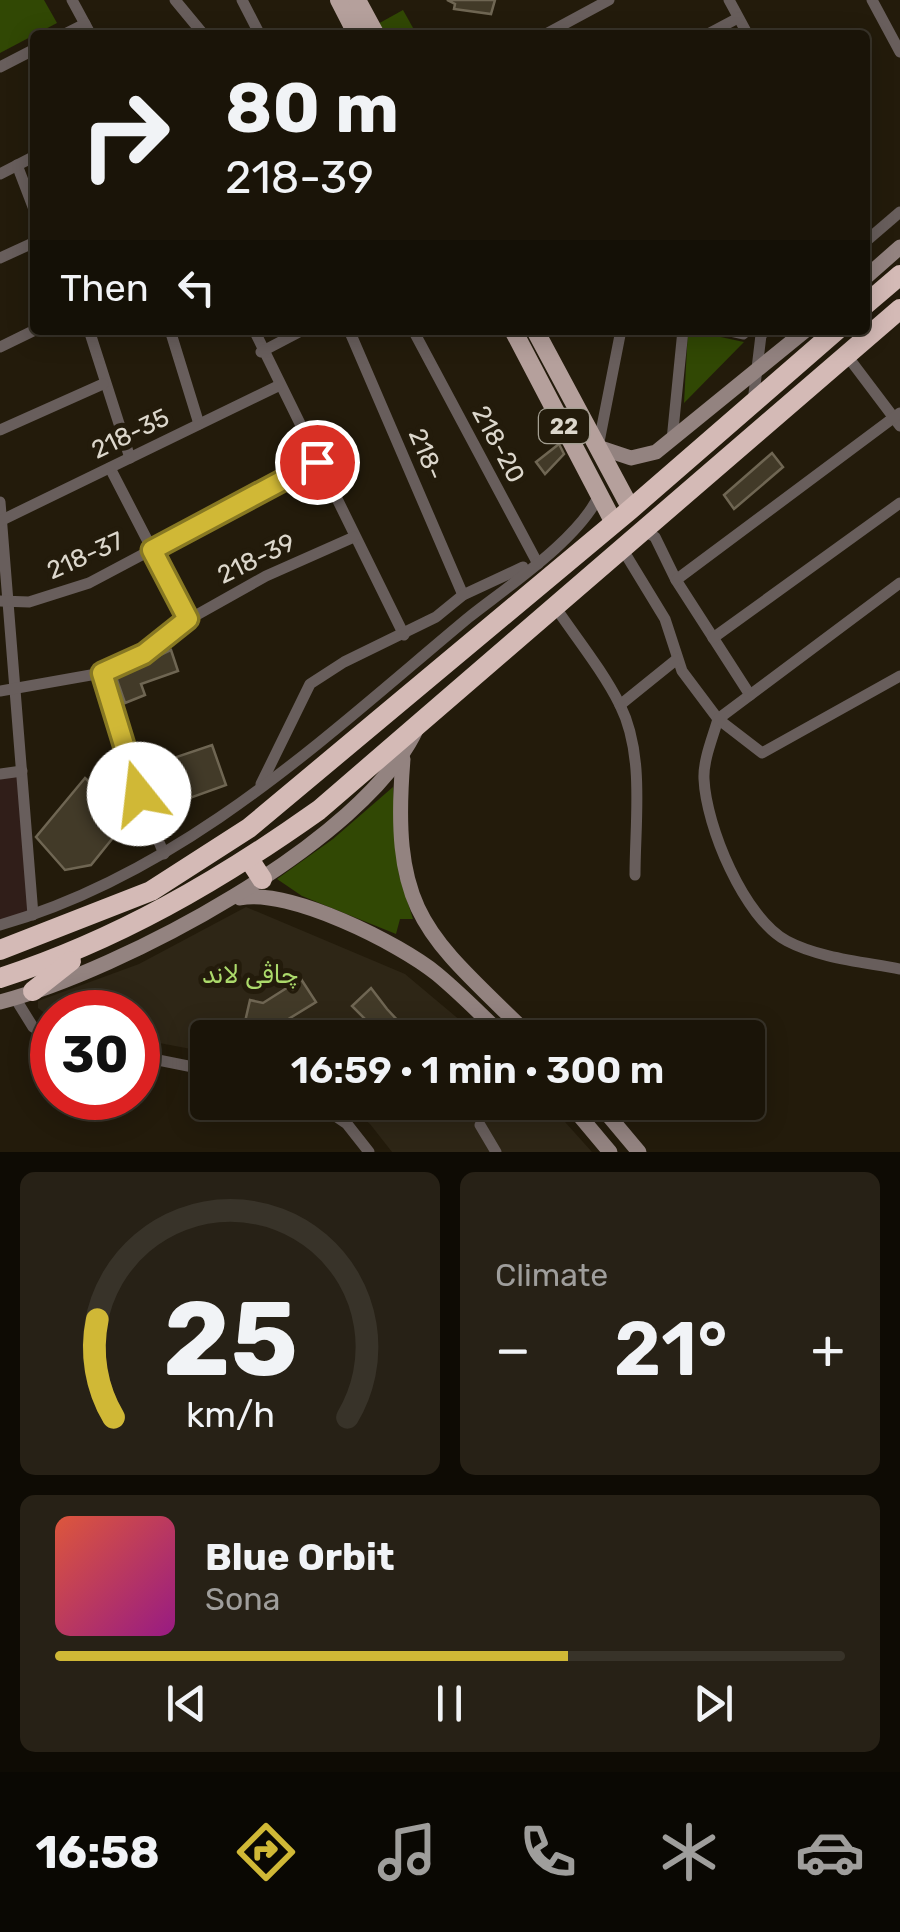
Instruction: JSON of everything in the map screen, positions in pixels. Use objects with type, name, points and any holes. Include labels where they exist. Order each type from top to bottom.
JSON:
[{"type":"highway","points":[[870,302],[895,287]]},
{"type":"highway","points":[[0,978],[92,945],[163,910],[250,859],[319,810],[900,309]]},
{"type":"highway","points":[[0,950],[151,891],[249,828],[542,571],[622,516],[831,335]]},
{"type":"highway","points":[[250,859],[262,878]]},
{"type":"highway","points":[[16,997],[92,945]]},
{"type":"main road","points":[[339,0],[350,30]]},
{"type":"main road","points":[[358,0],[373,30]]},
{"type":"main road","points":[[870,273],[900,246]]},
{"type":"main road","name":"22","points":[[517,335],[600,493],[622,516]]},
{"type":"main road","name":"22","points":[[538,335],[598,447],[622,516]]},
{"type":"main road","points":[[598,447],[631,458],[656,452],[800,335]]},
{"type":"main road","points":[[16,997],[231,900],[353,810],[403,759],[417,728]]},
{"type":"main road","points":[[403,759],[403,858],[424,924],[443,952],[513,1020]]},
{"type":"main road","points":[[231,900],[250,896],[282,901],[400,950],[437,974],[486,1020]]},
{"type":"main road","points":[[400,950],[424,924]]},
{"type":"main road","points":[[583,1120],[610,1152]]},
{"type":"main road","points":[[612,1120],[638,1152]]},
{"type":"street","points":[[72,0],[88,29]]},
{"type":"street","points":[[175,0],[200,30]]},
{"type":"street","points":[[242,0],[257,30]]},
{"type":"street","points":[[554,30],[569,22],[586,5],[610,0]]},
{"type":"street","points":[[729,0],[745,30]]},
{"type":"street","points":[[872,0],[900,52]]},
{"type":"street","points":[[715,30],[738,18]]},
{"type":"street","points":[[569,22],[573,30]]},
{"type":"street","points":[[0,67],[30,52]]},
{"type":"street","points":[[0,174],[30,159]]},
{"type":"street","points":[[18,165],[30,198]]},
{"type":"street","points":[[870,238],[900,212]]},
{"type":"street","points":[[0,258],[30,244]]},
{"type":"street","points":[[0,347],[30,332]]},
{"type":"street","points":[[90,335],[130,458]]},
{"type":"street","points":[[172,335],[199,424]]},
{"type":"street","points":[[256,335],[404,636]]},
{"type":"street","points":[[261,352],[293,335]]},
{"type":"street","name":"218-","points":[[351,335],[463,596]]},
{"type":"street","name":"218-20","points":[[416,335],[542,571]]},
{"type":"street","points":[[598,447],[620,335]]},
{"type":"street","points":[[672,442],[683,335]]},
{"type":"street","points":[[752,406],[763,335]]},
{"type":"street","points":[[676,580],[898,419],[848,357]]},
{"type":"street","points":[[0,430],[104,384]]},
{"type":"street","name":"218-35","points":[[1,521],[278,386]]},
{"type":"street","name":"218-37","points":[[4,601],[29,602],[89,583],[317,462]]},
{"type":"street","points":[[110,468],[188,619]]},
{"type":"street","points":[[0,925],[98,890],[164,854],[258,791],[542,571],[589,513],[600,493]]},
{"type":"street","points":[[0,502],[4,601],[16,690],[32,916]]},
{"type":"street","points":[[713,638],[900,503]]},
{"type":"street","points":[[644,531],[655,537],[676,580],[750,695]]},
{"type":"street","name":"218-39","points":[[0,691],[102,673],[144,654],[188,619],[266,576],[354,537]]},
{"type":"street","points":[[623,550],[664,618],[677,659],[718,719],[762,753],[900,676]]},
{"type":"street","points":[[258,791],[310,684],[344,662],[404,636],[463,596],[542,571]]},
{"type":"street","points":[[900,584],[718,719],[703,776],[709,813],[736,880],[764,922],[786,941],[900,970]]},
{"type":"street","points":[[556,608],[620,705],[634,762],[635,875]]},
{"type":"street","points":[[620,705],[677,659]]},
{"type":"street","points":[[102,673],[139,794],[164,854]]},
{"type":"street","points":[[0,774],[22,771]]},
{"type":"street","points":[[16,997],[30,1022]]},
{"type":"street","points":[[160,1060],[190,1066]]},
{"type":"street","points":[[341,1120],[369,1152]]},
{"type":"street","points":[[480,1125],[496,1152]]},
{"type":"shaded area","points":[[22,771],[33,915],[0,925],[0,774]]},
{"type":"shaded area","name":"چاڤی لاند","points":[[246,907],[405,974],[460,1020],[190,1020],[190,1049],[160,1043],[160,990],[68,990],[139,964]]},
{"type":"shaded area","points":[[365,1120],[563,1120],[592,1152],[392,1152]]},
{"type":"green space","points":[[0,0],[44,0],[57,23],[44,30],[30,30],[30,37],[0,53]]},
{"type":"green space","points":[[403,10],[414,30],[379,30],[376,25]]},
{"type":"green space","points":[[688,335],[744,342],[684,403]]},
{"type":"green space","points":[[393,787],[399,875],[413,919],[400,919],[396,934],[302,896],[277,879],[333,839]]},
{"type":"building","points":[[447,0],[495,0],[491,14],[454,9],[455,4]]},
{"type":"building","points":[[559,444],[564,454],[545,474],[536,462]]},
{"type":"building","points":[[772,453],[783,467],[734,509],[724,495]]},
{"type":"building","points":[[171,650],[178,671],[141,684],[145,695],[125,703],[116,677]]},
{"type":"building","points":[[212,745],[226,785],[190,798],[187,789],[170,796],[168,789],[160,791],[152,768],[159,766],[154,753],[165,750],[168,760]]},
{"type":"building","points":[[85,778],[129,818],[91,865],[65,870],[36,837]]},
{"type":"building","points":[[301,979],[316,1002],[287,1020],[245,1020],[250,1000],[263,1003]]},
{"type":"building","points":[[371,988],[397,1020],[366,1020],[352,1006]]},
{"type":"route","points":[[139,794],[102,673],[144,654],[188,619],[152,550],[317,462]]}]
